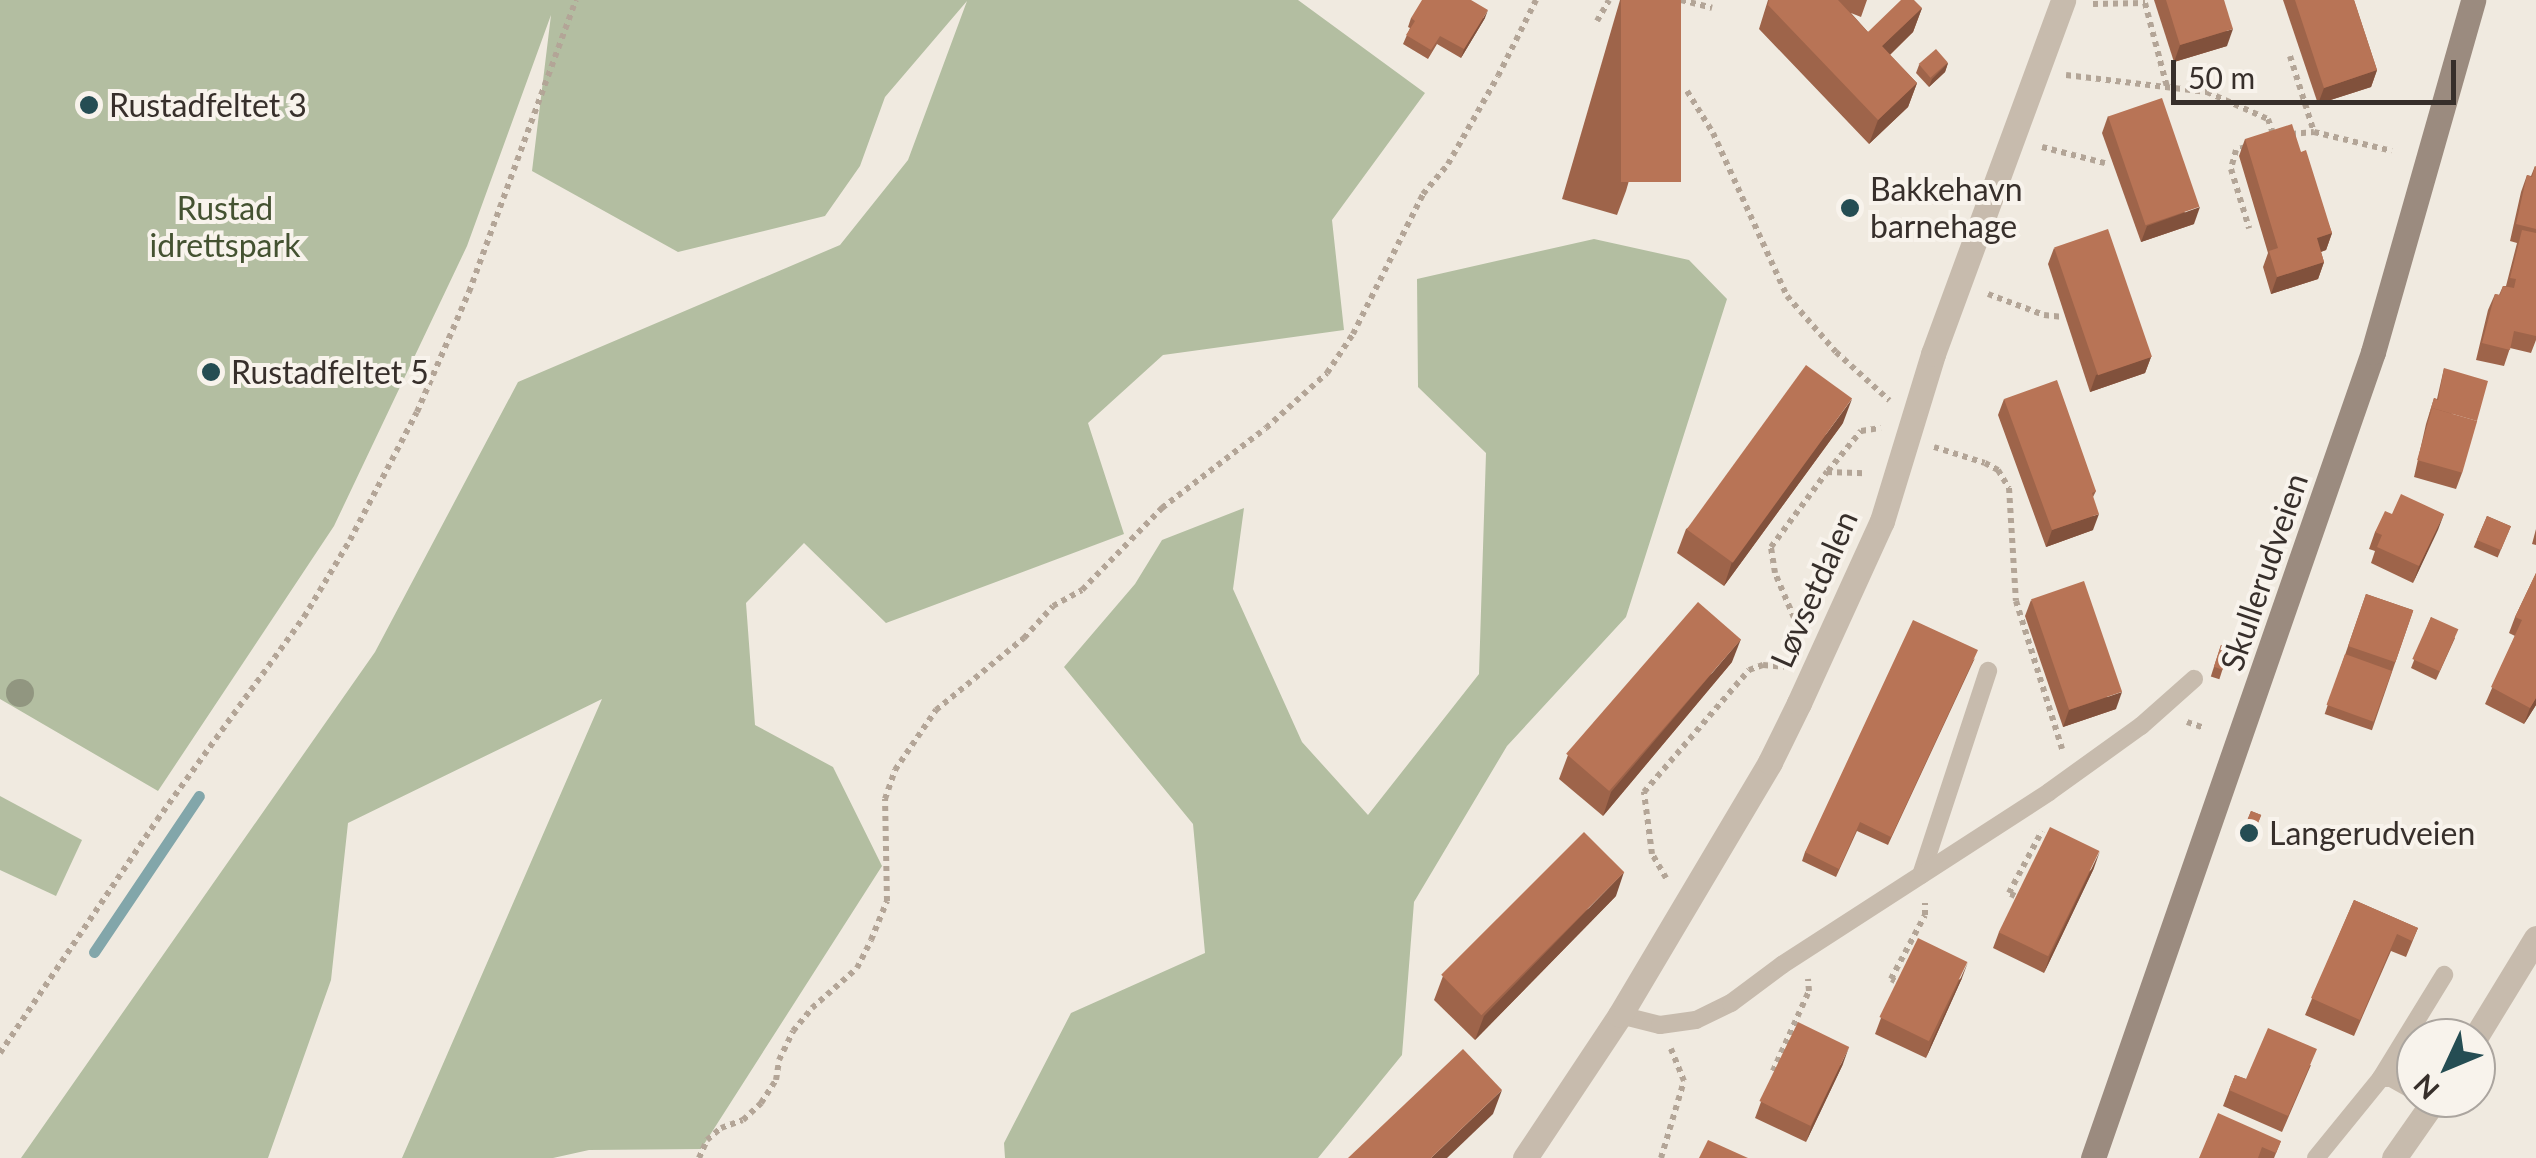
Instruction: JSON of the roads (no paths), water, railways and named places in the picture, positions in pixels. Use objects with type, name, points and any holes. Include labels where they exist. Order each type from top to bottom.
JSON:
[{"type":"main road","name":"Skullerudveien","points":[[2093,1158],[2361,389],[2473,0]]},
{"type":"street","name":"Løvsetdalen","points":[[1525,1158],[1620,1015],[1770,762],[1799,703],[1882,520],[1895,432],[1958,283],[2063,0]]},
{"type":"street","points":[[2487,1018],[2536,938]]},
{"type":"street","points":[[2394,1158],[2416,1118]]},
{"type":"lane","points":[[1915,878],[1988,671]]},
{"type":"lane","points":[[1620,1015],[1660,1025],[1696,1020],[1731,1002],[2074,774],[2141,726],[2194,680]]},
{"type":"lane","points":[[2316,1158],[2381,1078],[2444,975]]},
{"type":"lane","points":[[2381,1078],[2396,1081]]},
{"type":"waterway","points":[[94,952],[199,796]]},
{"type":"place","name":"Rustadfeltet 3","points":[[89,105]]},
{"type":"place","name":"Bakkehavn barnehage","points":[[1850,208]]},
{"type":"place","name":"Rustadfeltet 5","points":[[211,372]]},
{"type":"place","name":"Langerudveien","points":[[2249,833]]},
{"type":"park label","name":"Rustad idrettspark","points":[[225,228]]}]
